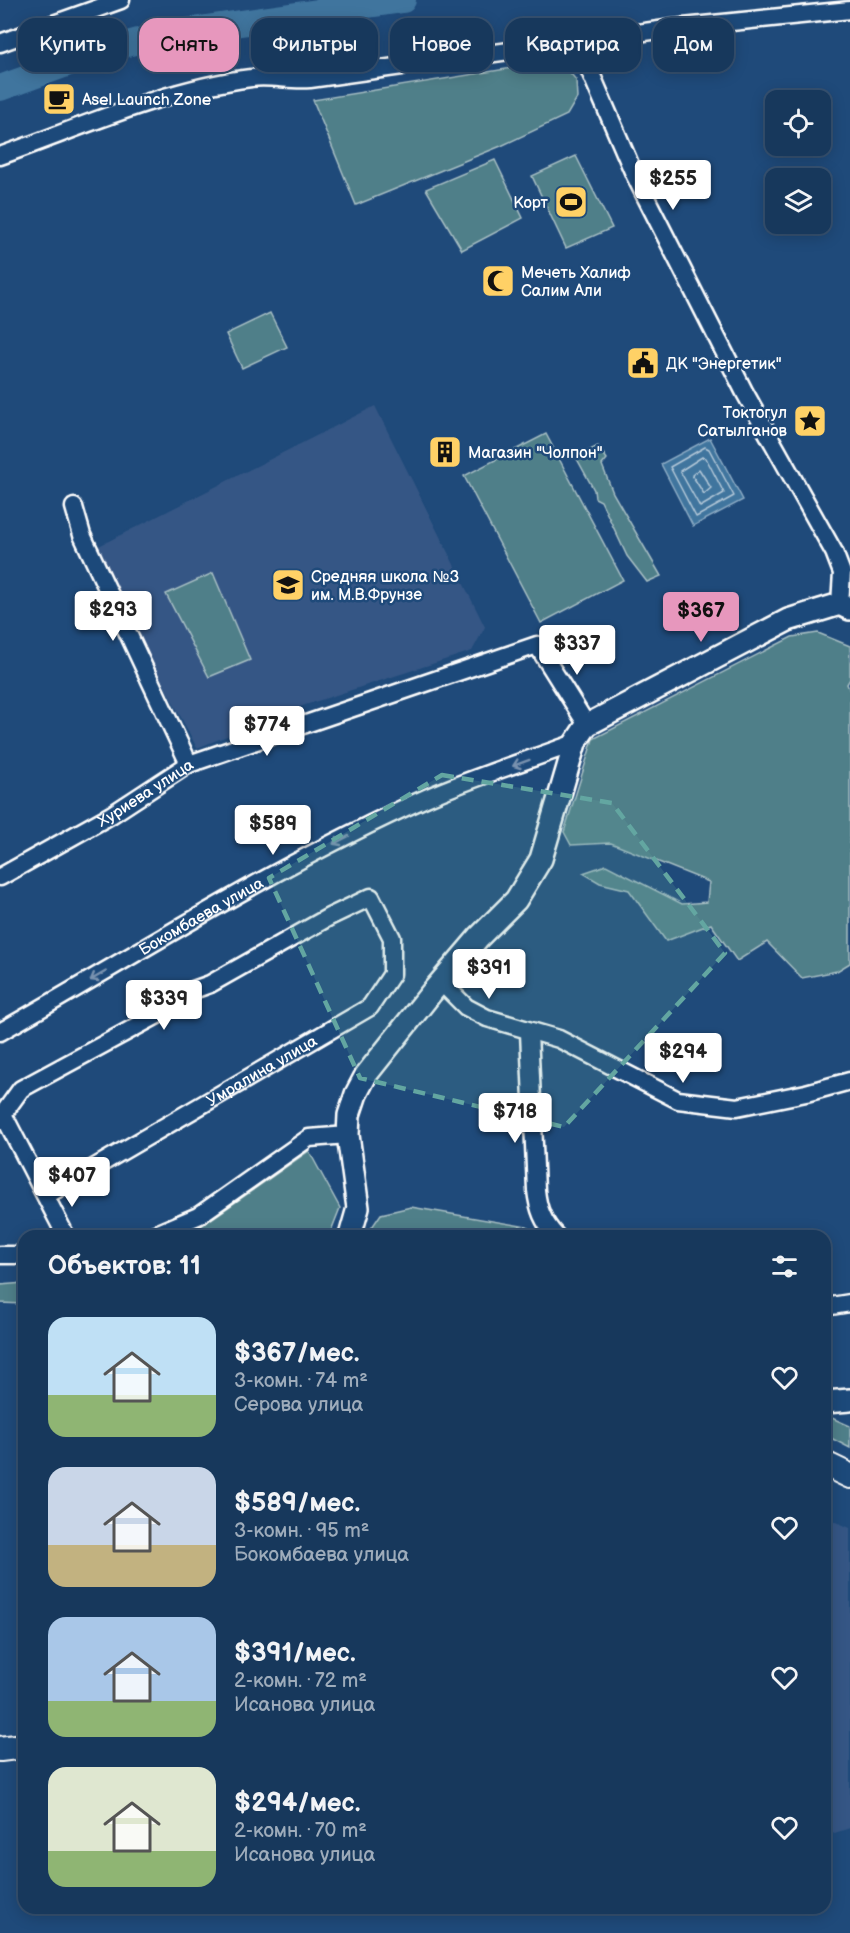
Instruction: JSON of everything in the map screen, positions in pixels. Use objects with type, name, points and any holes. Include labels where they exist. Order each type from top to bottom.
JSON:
[{"type":"highway","points":[[831,1467],[850,1476]]},
{"type":"highway","points":[[0,1749],[18,1747]]},
{"type":"main road","points":[[352,1230],[357,1208],[348,1135],[353,1104],[366,1075],[479,937],[516,900],[542,859],[575,743],[587,725],[788,620],[845,606]]},
{"type":"street","points":[[0,43],[121,0]]},
{"type":"street","points":[[641,34],[850,10]]},
{"type":"street","points":[[0,156],[189,89],[254,77],[292,81],[310,79],[505,51]]},
{"type":"street","points":[[590,72],[635,176],[745,393],[834,552],[842,573],[845,606]]},
{"type":"street","points":[[74,507],[82,535],[189,764]]},
{"type":"street","name":"Хуриева улица","points":[[0,877],[111,814],[189,764],[537,645],[587,725]]},
{"type":"street","name":"Бокомбаева улица","points":[[0,1032],[279,872],[344,838],[428,798],[575,743]]},
{"type":"street","name":"Умралина улица","points":[[371,897],[392,938],[392,974],[370,1007],[47,1195],[3,1114],[21,1089],[165,1011],[182,994],[210,984],[329,917],[371,897]]},
{"type":"street","points":[[441,982],[466,1007],[487,1018],[559,1039],[678,1100],[737,1107],[806,1093],[850,1081]]},
{"type":"street","points":[[529,1032],[536,1190],[538,1208],[545,1224],[550,1230]]},
{"type":"street","points":[[165,1230],[198,1216],[309,1138],[348,1135]]},
{"type":"street","points":[[47,1195],[63,1230]]},
{"type":"street","points":[[0,1255],[18,1255]]},
{"type":"street","points":[[831,1306],[850,1303]]},
{"type":"street","points":[[835,1401],[850,1411]]},
{"type":"highlighted area","points":[[442,775],[612,803],[725,953],[564,1127],[360,1078],[269,878]]},
{"type":"shaded area","name":"Средняя школа №3 им. М.В.Фрунзе","points":[[375,406],[485,627],[472,651],[299,707],[197,748],[93,549]]},
{"type":"shaded area","points":[[831,1520],[850,1528],[850,1828],[831,1834]]},
{"type":"green space","points":[[505,69],[505,72],[570,72],[576,80],[577,98],[567,115],[501,146],[356,205],[313,100]]},
{"type":"green space","name":"Корт","points":[[576,156],[612,228],[566,248],[532,176]]},
{"type":"green space","points":[[495,160],[523,218],[462,250],[426,189]]},
{"type":"green space","points":[[270,313],[287,347],[242,368],[226,334]]},
{"type":"green space","points":[[546,434],[623,580],[541,623],[464,476]]},
{"type":"green space","points":[[598,446],[607,459],[602,465],[613,493],[661,576],[647,582],[627,556],[601,501],[595,498],[594,490],[576,457]]},
{"type":"green space","points":[[213,573],[250,660],[209,677],[166,594]]},
{"type":"green space","points":[[818,633],[850,646],[850,679],[847,684],[850,691],[850,963],[837,971],[802,978],[767,942],[737,961],[711,924],[666,941],[629,890],[600,883],[583,873],[606,865],[682,904],[707,902],[709,882],[611,843],[571,845],[564,832],[593,739],[792,637]]},
{"type":"green space","points":[[309,1151],[340,1208],[331,1230],[196,1230]]},
{"type":"green space","points":[[411,1207],[527,1227],[530,1230],[370,1230],[381,1214]]},
{"type":"green space","points":[[18,1284],[18,1304],[0,1303],[0,1285]]},
{"type":"green space","points":[[831,1418],[850,1426],[850,1448],[831,1438]]},
{"type":"water","points":[[710,438],[743,500],[693,526],[661,464]]},
{"type":"waterway","points":[[0,88],[105,50],[164,34],[403,0]]},
{"type":"place","name":"Asel Launch Zone","points":[[59,99]]},
{"type":"place","name":"Корт","points":[[571,202]]},
{"type":"place","name":"Мечеть Халиф Салим Али","points":[[498,281]]},
{"type":"place","name":"ДК \"Энергетик\"","points":[[643,363]]},
{"type":"place","name":"Токтогул Сатылганов","points":[[810,421]]},
{"type":"place","name":"Магазин \"Чолпон\"","points":[[445,452]]},
{"type":"place","name":"Средняя школа №3 им. М.В.Фрунзе","points":[[288,585]]}]
